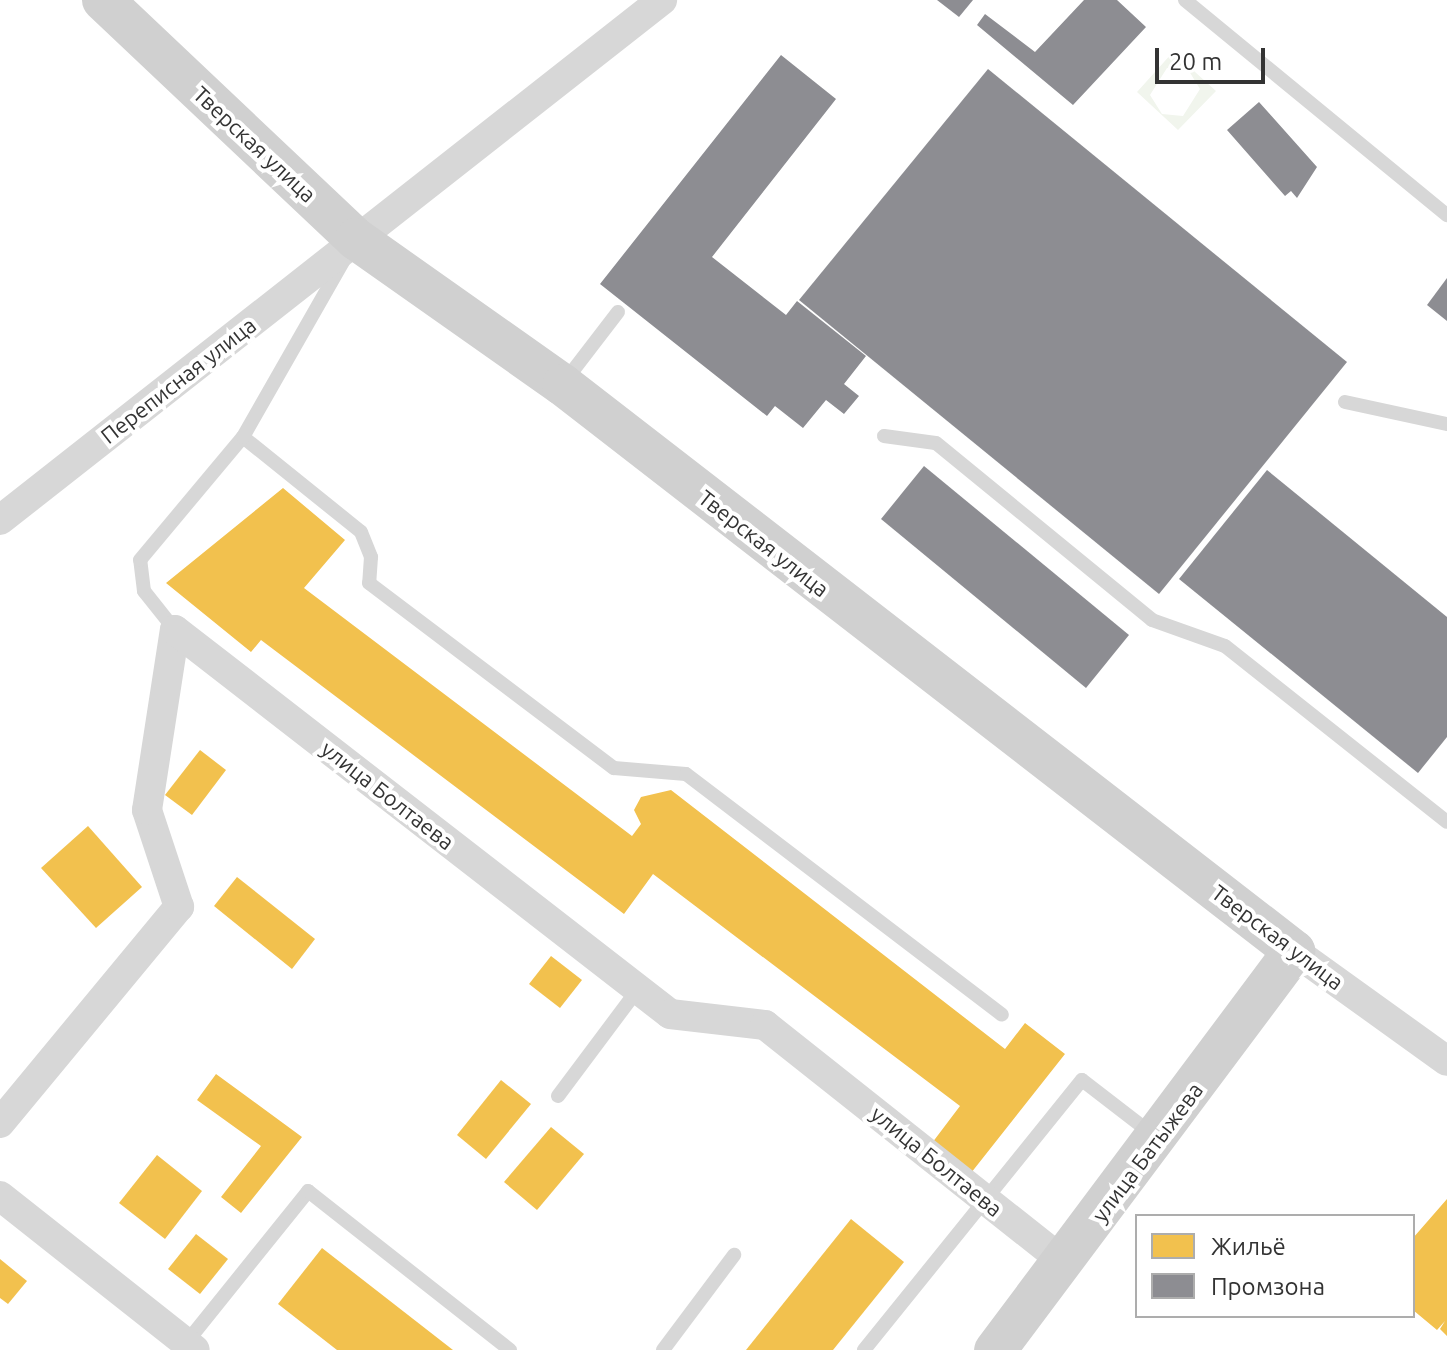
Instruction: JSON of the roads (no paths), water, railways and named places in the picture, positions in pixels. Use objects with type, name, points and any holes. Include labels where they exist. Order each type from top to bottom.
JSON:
[{"type":"street","name":"Тверская улица","points":[[103,0],[356,239],[563,385],[1294,951],[1447,1061]]},
{"type":"street","name":"Переписная улица","points":[[0,520],[662,0]]},
{"type":"street","name":"улица Болтаева","points":[[175,630],[670,1014],[765,1025],[1064,1262]]},
{"type":"street","points":[[0,1123],[179,907],[147,810],[175,630]]},
{"type":"street","name":"улица Батыжева","points":[[995,1350],[1159,1139],[1294,951]]},
{"type":"street","points":[[0,1196],[191,1346]]},
{"type":"lane","points":[[1185,0],[1447,215]]},
{"type":"lane","points":[[175,630],[144,591],[140,560],[243,437],[356,239]]},
{"type":"lane","points":[[563,385],[618,312]]},
{"type":"lane","points":[[1345,402],[1447,424]]},
{"type":"lane","points":[[884,436],[936,443],[1152,620],[1225,646],[1447,822]]},
{"type":"lane","points":[[243,437],[361,532],[371,557],[369,583],[614,768],[686,774],[1002,1015]]},
{"type":"lane","points":[[558,1096],[638,989]]},
{"type":"lane","points":[[864,1350],[1082,1080],[1159,1139]]},
{"type":"lane","points":[[191,1346],[308,1191],[510,1350]]},
{"type":"lane","points":[[663,1350],[734,1255]]}]
